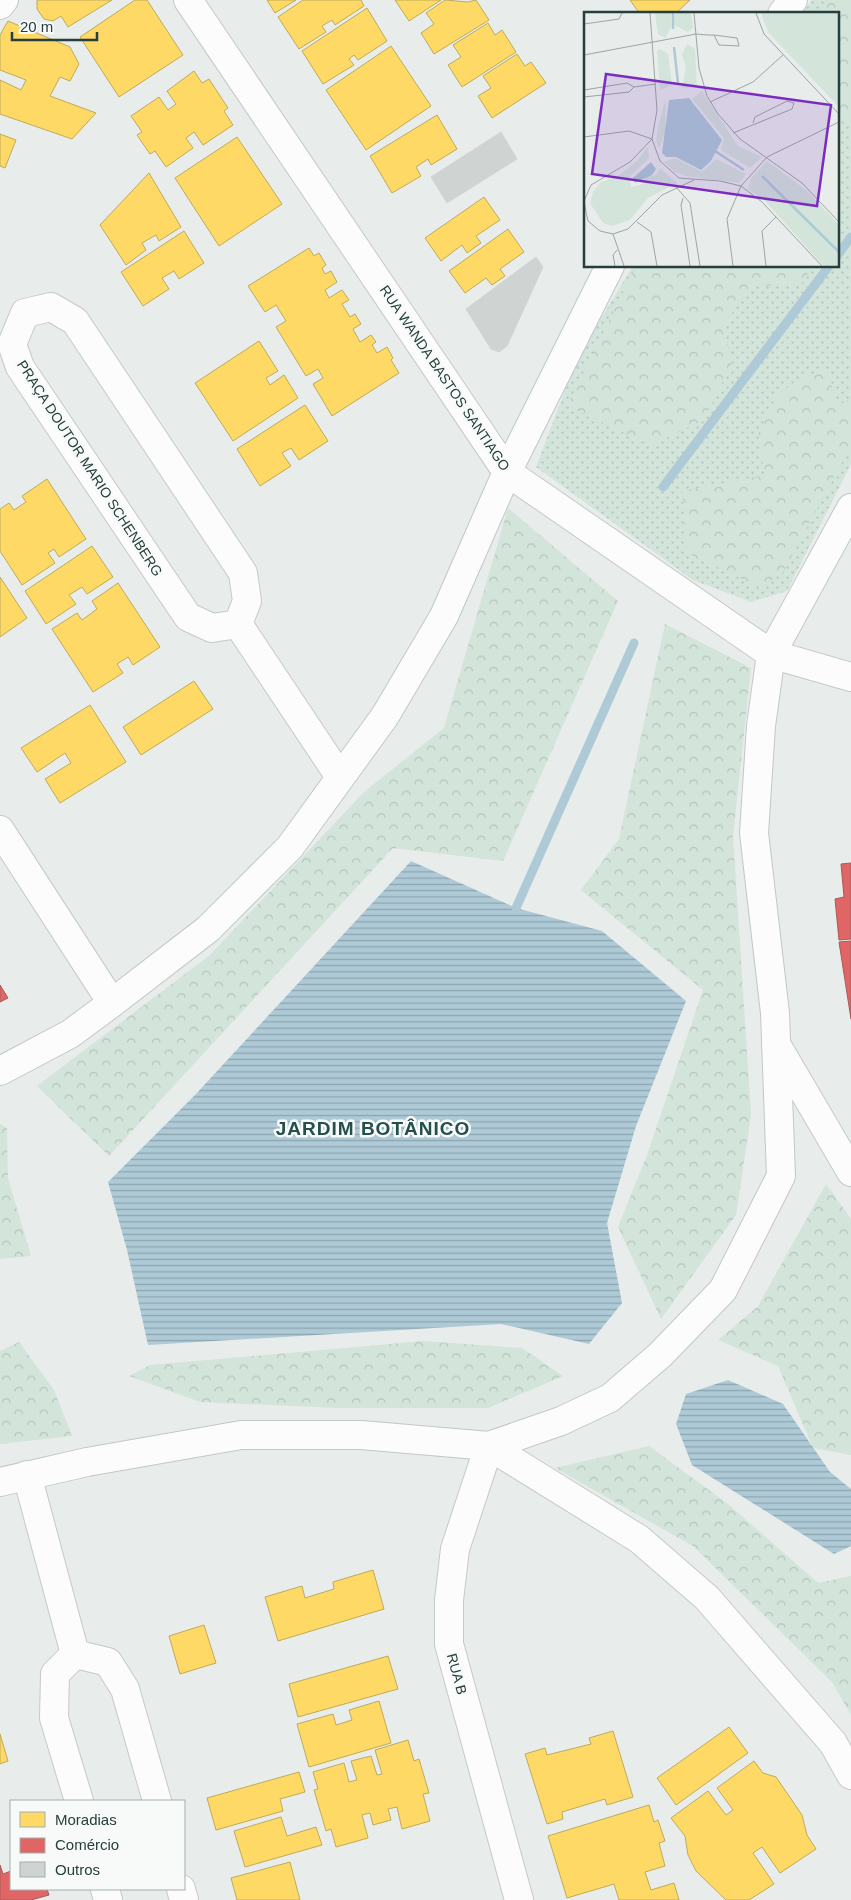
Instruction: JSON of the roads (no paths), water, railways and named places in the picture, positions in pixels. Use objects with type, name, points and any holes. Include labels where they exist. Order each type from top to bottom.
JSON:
[{"type":"street","points":[[0,6],[4,0]]},
{"type":"street","name":"RUA WANDA BASTOS SANTIAGO","points":[[188,0],[507,472],[771,654],[851,677]]},
{"type":"street","points":[[784,12],[793,0]]},
{"type":"street","points":[[0,1071],[70,1034],[208,929],[290,847],[385,716],[444,616],[507,472],[609,268]]},
{"type":"street","name":"PRAÇA DOUTOR MARIO SCHENBERG","points":[[51,307],[75,321],[243,573],[247,601],[238,624],[212,628],[188,617],[20,367],[12,344],[25,313],[51,307]]},
{"type":"street","points":[[0,1482],[87,1462],[241,1435],[361,1435],[489,1446],[561,1421],[610,1398],[660,1355],[723,1290],[781,1176],[776,1013],[754,833],[761,726],[771,654],[851,508]]},
{"type":"street","points":[[238,624],[340,777]]},
{"type":"street","points":[[0,830],[112,1003]]},
{"type":"street","points":[[776,1044],[851,1172]]},
{"type":"street","points":[[489,1446],[639,1539],[707,1598],[833,1744],[851,1774]]},
{"type":"street","name":"RUA B","points":[[489,1446],[456,1549],[449,1600],[449,1644],[519,1900]]},
{"type":"street","points":[[27,1475],[75,1654]]},
{"type":"street","points":[[75,1654],[55,1674],[54,1718],[79,1800]]},
{"type":"street","points":[[75,1654],[108,1662],[125,1689],[156,1800]]},
{"type":"water","points":[[411,861],[516,908],[602,931],[686,1001],[636,1126],[607,1223],[622,1303],[589,1344],[501,1324],[148,1345],[127,1250],[108,1182],[195,1095]]},
{"type":"water","points":[[728,1380],[783,1404],[830,1472],[851,1489],[851,1546],[834,1554],[692,1465],[676,1424],[686,1394]]},
{"type":"waterway","points":[[838,255],[851,237]]},
{"type":"waterway","points":[[663,487],[827,268]]},
{"type":"waterway","points":[[516,908],[634,643]]},
{"type":"district","name":"JARDIM BOTÂNICO","points":[[373,1128]]}]
